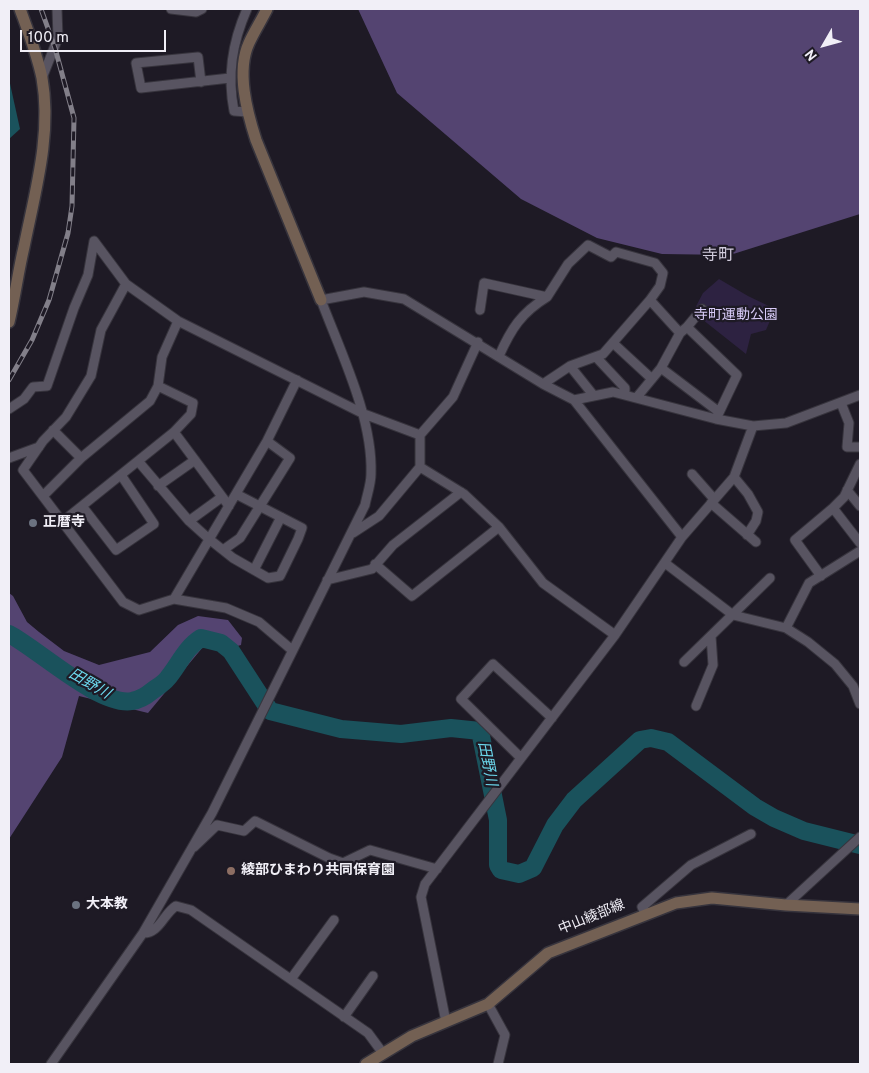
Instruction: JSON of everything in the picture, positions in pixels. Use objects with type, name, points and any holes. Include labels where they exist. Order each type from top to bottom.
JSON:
[{"type":"main road","points":[[9,322],[21,271],[44,140],[45,109],[42,78],[30,34],[20,9]]},
{"type":"main road","points":[[267,9],[248,45],[244,75],[248,112],[264,161],[322,300]]},
{"type":"main road","name":"中山綾部線","points":[[366,1064],[382,1052],[412,1036],[488,1004],[548,953],[676,902],[712,898],[860,909]]},
{"type":"street","points":[[42,78],[58,38],[57,9]]},
{"type":"street","points":[[171,9],[196,12],[202,9]]},
{"type":"street","points":[[247,9],[238,29],[230,78],[234,111],[248,112]]},
{"type":"street","points":[[201,82],[198,57],[136,63],[141,88],[201,82],[230,78]]},
{"type":"street","points":[[9,409],[24,400],[33,387],[47,386],[74,308],[88,275],[94,241],[126,284],[178,321],[364,414],[420,435]]},
{"type":"street","points":[[499,356],[511,328],[532,306],[547,298],[568,264],[588,245],[611,257],[616,252],[655,263],[663,273],[660,286],[603,354],[570,366],[543,384]]},
{"type":"street","points":[[480,310],[484,283],[547,298]]},
{"type":"street","points":[[126,284],[101,330],[91,376],[66,417],[39,447],[23,470],[123,602],[139,610],[174,599],[226,608],[260,622],[292,650]]},
{"type":"street","points":[[52,1064],[143,933],[212,813],[327,580],[352,534],[365,504],[372,476],[369,434],[364,414],[322,300],[364,292],[404,299],[478,342],[543,384],[574,400],[682,537]]},
{"type":"street","points":[[650,300],[737,375],[717,416]]},
{"type":"street","points":[[637,397],[661,368],[684,330],[702,308]]},
{"type":"street","points":[[44,496],[81,458],[150,401],[158,386],[162,357],[178,321]]},
{"type":"street","points":[[352,534],[378,516],[420,467],[420,435],[453,397],[478,342]]},
{"type":"street","points":[[613,343],[652,379]]},
{"type":"street","points":[[596,357],[625,388],[625,394]]},
{"type":"street","points":[[570,366],[594,396]]},
{"type":"street","points":[[661,368],[717,416]]},
{"type":"street","points":[[174,599],[267,442],[297,380]]},
{"type":"street","points":[[62,522],[174,432],[191,414],[193,403],[158,386]]},
{"type":"street","points":[[574,400],[613,392],[753,426],[786,423],[860,394]]},
{"type":"street","points":[[841,402],[849,423],[847,447],[860,447]]},
{"type":"street","points":[[446,1022],[421,897],[425,884],[616,635],[682,537],[734,477],[753,426]]},
{"type":"street","points":[[54,430],[81,458]]},
{"type":"street","points":[[174,432],[228,506]]},
{"type":"street","points":[[223,550],[240,538],[290,458],[267,442]]},
{"type":"street","points":[[9,458],[39,447]]},
{"type":"street","points":[[158,486],[194,460]]},
{"type":"street","points":[[138,461],[189,521],[209,539],[268,578],[280,576],[302,528],[236,494]]},
{"type":"street","points":[[821,576],[795,540],[833,508],[847,490],[860,464]]},
{"type":"street","points":[[420,467],[461,492],[499,527],[543,583],[616,635]]},
{"type":"street","points":[[692,474],[713,501],[756,542]]},
{"type":"street","points":[[82,506],[116,550],[154,524],[121,475]]},
{"type":"street","points":[[734,477],[748,494],[758,512],[756,521],[747,535]]},
{"type":"street","points":[[847,490],[860,506]]},
{"type":"street","points":[[327,580],[372,569],[393,545],[461,492]]},
{"type":"street","points":[[189,521],[222,498]]},
{"type":"street","points":[[833,508],[860,543]]},
{"type":"street","points":[[254,570],[281,517]]},
{"type":"street","points":[[375,564],[412,596],[499,527]]},
{"type":"street","points":[[786,628],[809,583],[860,551]]},
{"type":"street","points":[[665,563],[733,615],[786,628],[836,664],[853,686],[860,704]]},
{"type":"street","points":[[684,662],[770,578]]},
{"type":"street","points":[[696,706],[713,665],[710,636]]},
{"type":"street","points":[[521,758],[461,699],[493,664],[552,718]]},
{"type":"street","points":[[190,850],[218,825],[244,831],[255,821],[329,858],[343,863],[370,850],[437,869]]},
{"type":"street","points":[[645,913],[642,907],[690,865],[751,834]]},
{"type":"street","points":[[786,905],[860,837]]},
{"type":"street","points":[[143,933],[148,933],[160,926],[167,912],[176,906],[191,910],[368,1033],[382,1052]]},
{"type":"street","points":[[291,980],[334,920]]},
{"type":"street","points":[[344,1017],[373,976]]},
{"type":"street","points":[[488,1004],[504,1035],[498,1064]]},
{"type":"green space","name":"寺町運動公園","points":[[719,279],[775,309],[766,330],[751,334],[746,354],[693,312],[703,293]]},
{"type":"shaded area","points":[[358,9],[860,9],[860,214],[730,255],[662,254],[597,238],[521,199],[397,93]]},
{"type":"shaded area","points":[[9,593],[13,596],[27,622],[39,632],[64,651],[99,665],[150,652],[178,625],[198,616],[228,620],[242,638],[241,645],[234,647],[216,635],[203,647],[148,713],[79,696],[62,757],[9,839]]},
{"type":"water","points":[[9,79],[20,129],[9,139]]},
{"type":"waterway","name":"田野川","points":[[9,634],[87,686],[103,695],[119,700],[137,700],[162,684],[182,657],[201,638],[221,643],[231,651],[270,711],[341,729],[401,734],[451,728],[480,731],[498,820],[498,865],[501,870],[519,874],[533,868],[555,825],[574,800],[640,740],[651,738],[668,742],[755,807],[774,818],[804,831],[860,845]]},
{"type":"railway","points":[[9,380],[32,340],[49,300],[68,233],[72,206],[74,118],[55,48],[41,9]]},
{"type":"place","name":"正暦寺","points":[[33,523]]},
{"type":"place","name":"綾部ひまわり共同保育園","points":[[231,871]]},
{"type":"place","name":"大本教","points":[[76,905]]},
{"type":"district","name":"寺町","points":[[718,257]]}]
